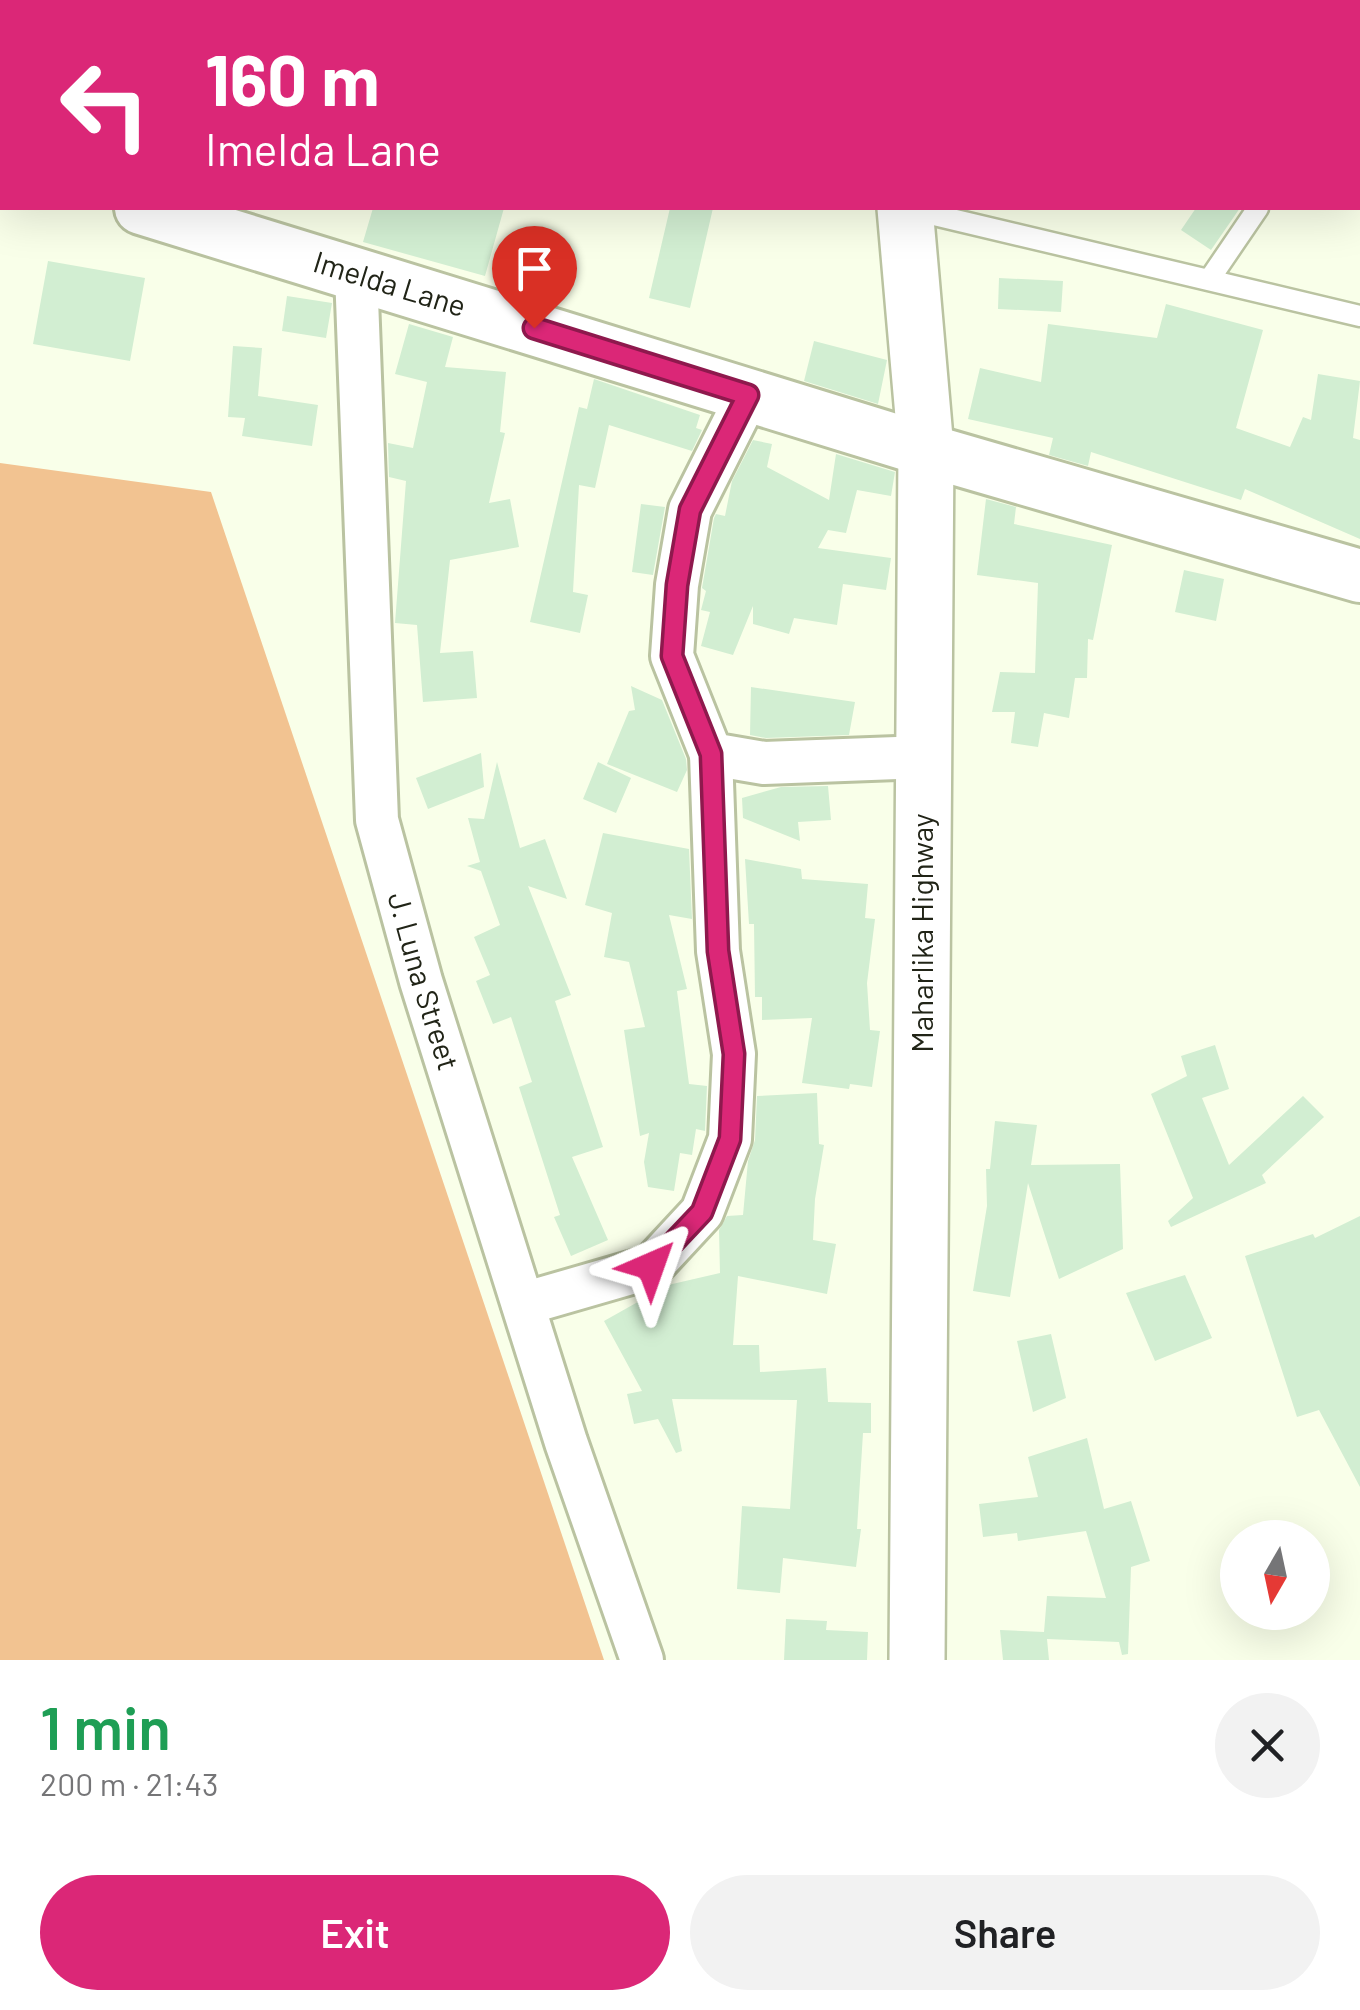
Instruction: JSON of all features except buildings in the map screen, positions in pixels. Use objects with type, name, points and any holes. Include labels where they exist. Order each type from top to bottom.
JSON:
[{"type":"highway","name":"Maharlika Highway","points":[[904,210],[926,450],[917,1660]]},
{"type":"street","name":"Imelda Lane","points":[[148,210],[926,450],[1360,576]]},
{"type":"street","name":"J. Luna Street","points":[[356,273],[377,820],[421,981],[566,1442],[642,1660]]},
{"type":"street","points":[[523,1304],[651,1266],[702,1212],[730,1139],[734,1054],[718,951],[711,754],[672,656],[677,585],[690,510],[748,395]]},
{"type":"street","points":[[711,754],[764,764],[924,757]]},
{"type":"lane","points":[[912,210],[1360,316]]},
{"type":"lane","points":[[1209,280],[1257,210]]},
{"type":"shaded area","points":[[0,463],[211,492],[604,1660],[0,1660]]},
{"type":"route","points":[[534,328],[748,395],[690,510],[677,585],[672,656],[711,754],[718,951],[734,1054],[730,1139],[702,1212],[651,1266]]}]
